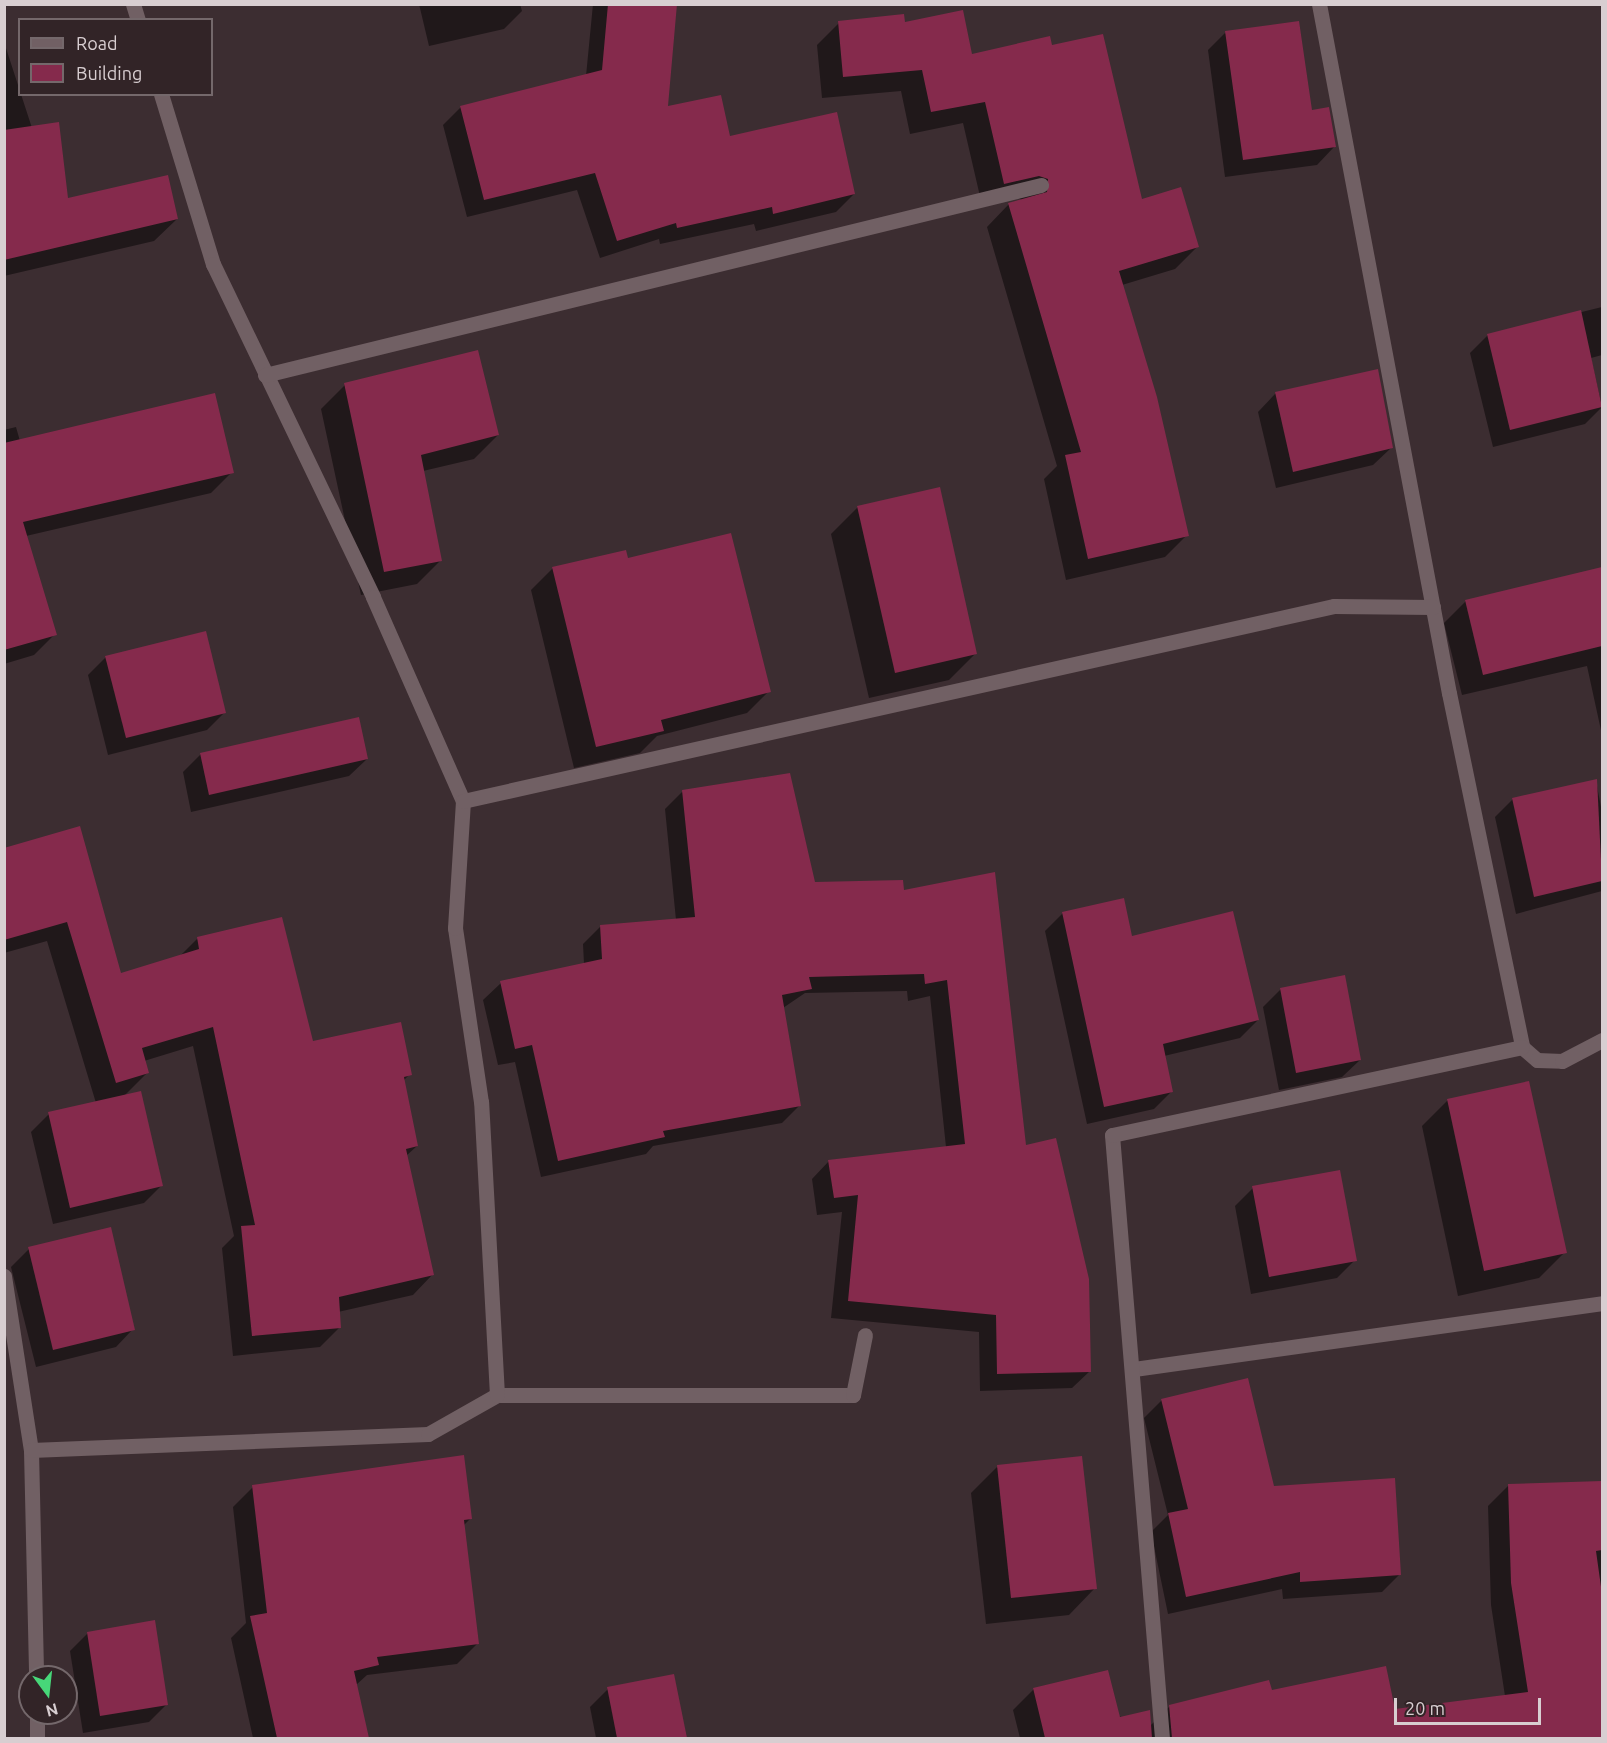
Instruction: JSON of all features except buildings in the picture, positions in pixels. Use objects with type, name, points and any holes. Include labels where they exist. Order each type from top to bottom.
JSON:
[{"type":"street","points":[[1319,4],[1433,607],[1522,1047],[1537,1060],[1562,1061],[1602,1040]]},
{"type":"street","points":[[162,96],[213,264],[462,801],[454,928],[481,1102],[497,1395]]},
{"type":"street","points":[[265,375],[1041,185]]},
{"type":"street","points":[[462,801],[1334,606],[1433,607]]},
{"type":"street","points":[[1162,1738],[1134,1369],[1112,1135],[1522,1047]]},
{"type":"street","points":[[4,1276],[31,1450],[36,1665]]},
{"type":"street","points":[[1134,1369],[1602,1303]]},
{"type":"street","points":[[31,1450],[428,1434],[497,1395],[853,1395],[865,1335]]}]
